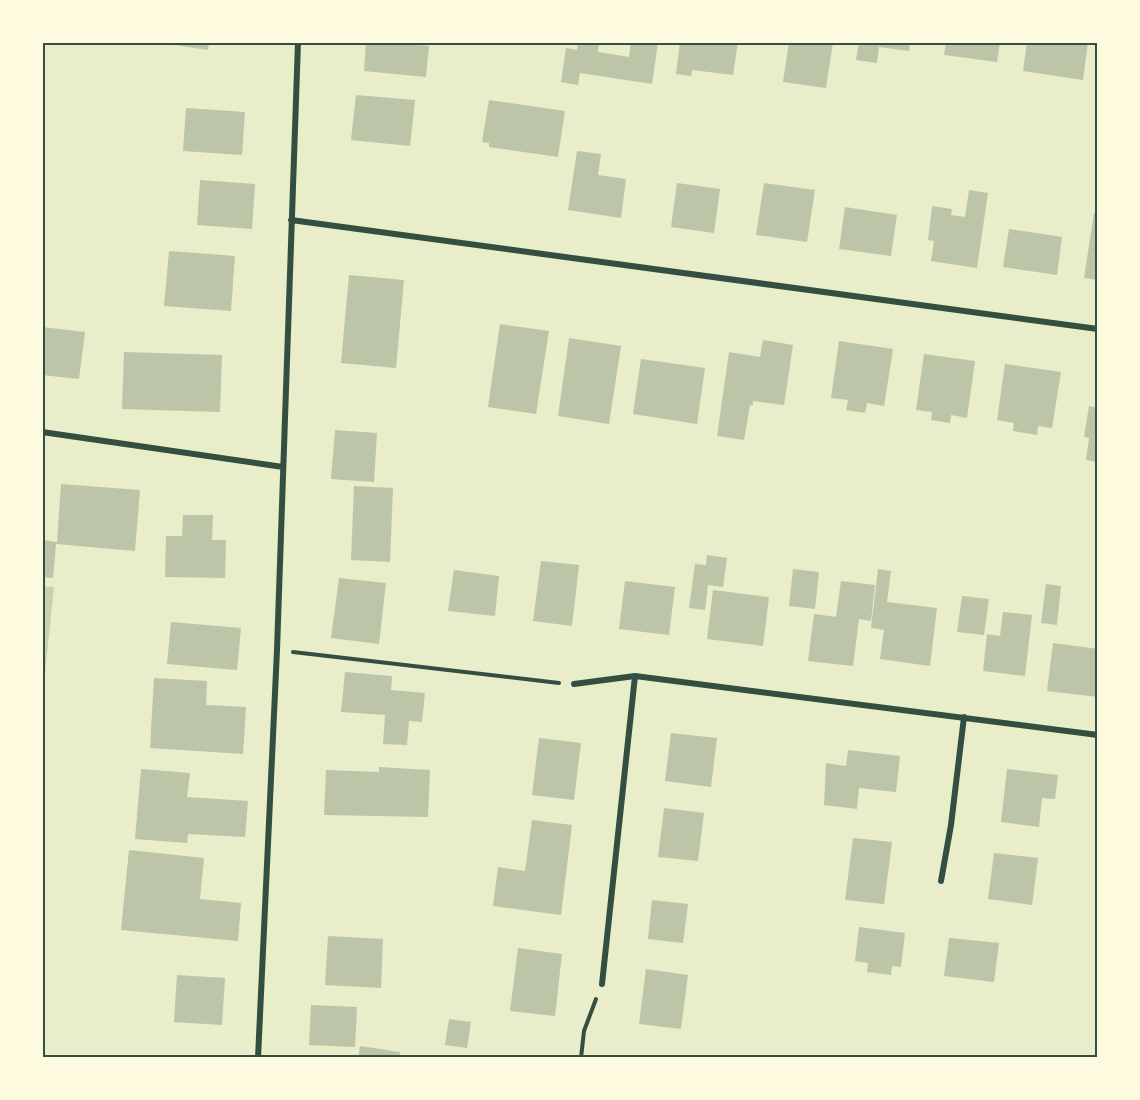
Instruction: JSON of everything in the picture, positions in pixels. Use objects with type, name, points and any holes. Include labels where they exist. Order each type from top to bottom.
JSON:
[{"type":"street","points":[[258,1058],[277,650],[298,42]]},
{"type":"street","points":[[291,220],[1098,329]]},
{"type":"street","points":[[42,432],[283,467]]},
{"type":"street","points":[[574,684],[635,676],[1098,735]]},
{"type":"street","points":[[602,984],[635,676]]},
{"type":"street","points":[[941,881],[951,825],[964,717]]},
{"type":"path","points":[[277,650],[574,684]]},
{"type":"path","points":[[581,1058],[584,1031],[602,984]]},
{"type":"green space","points":[[42,586],[54,587],[42,702]]},
{"type":"building","points":[[175,42],[209,42],[208,50],[175,45]]},
{"type":"building","points":[[366,42],[420,42],[420,45],[429,46],[426,77],[364,71]]},
{"type":"building","points":[[578,42],[599,42],[598,52],[629,57],[631,42],[658,42],[652,84],[580,73],[578,85],[561,82],[566,48],[577,50]]},
{"type":"building","points":[[680,42],[738,42],[733,75],[692,70],[691,76],[676,74]]},
{"type":"building","points":[[789,42],[833,42],[826,88],[783,82]]},
{"type":"building","points":[[859,42],[910,42],[909,51],[879,47],[877,63],[856,60]]},
{"type":"building","points":[[946,42],[1000,42],[997,62],[944,55]]},
{"type":"building","points":[[1027,42],[1088,42],[1083,80],[1023,71]]},
{"type":"building","points":[[356,95],[415,100],[410,146],[351,140]]},
{"type":"building","points":[[489,100],[565,111],[558,157],[489,147],[489,143],[482,142]]},
{"type":"building","points":[[186,108],[245,112],[242,155],[183,151]]},
{"type":"building","points":[[577,151],[601,154],[598,175],[626,179],[621,218],[568,210]]},
{"type":"building","points":[[200,180],[255,184],[252,229],[197,225]]},
{"type":"building","points":[[677,183],[720,189],[714,233],[671,227]]},
{"type":"building","points":[[764,183],[815,190],[807,242],[756,235]]},
{"type":"building","points":[[969,190],[988,193],[977,268],[931,261],[934,241],[928,240],[932,206],[952,209],[951,215],[965,217]]},
{"type":"building","points":[[845,207],[897,215],[891,256],[839,249]]},
{"type":"building","points":[[1094,213],[1098,213],[1098,280],[1084,278]]},
{"type":"building","points":[[1009,229],[1062,237],[1057,275],[1003,267]]},
{"type":"building","points":[[169,251],[235,256],[231,311],[164,306]]},
{"type":"building","points":[[349,275],[404,280],[396,368],[341,363]]},
{"type":"building","points":[[500,324],[549,331],[536,414],[488,407]]},
{"type":"building","points":[[42,327],[85,332],[79,379],[42,375]]},
{"type":"building","points":[[569,338],[621,346],[609,424],[558,416]]},
{"type":"building","points":[[763,340],[793,345],[784,405],[753,401],[753,405],[750,405],[744,440],[717,436],[729,352],[760,357]]},
{"type":"building","points":[[839,341],[893,349],[884,406],[867,403],[865,413],[846,410],[848,400],[831,398]]},
{"type":"building","points":[[124,352],[222,355],[220,412],[122,409]]},
{"type":"building","points":[[924,354],[975,361],[967,418],[951,415],[950,423],[931,420],[932,412],[916,410]]},
{"type":"building","points":[[641,359],[705,368],[697,424],[633,414]]},
{"type":"building","points":[[1005,364],[1061,372],[1052,428],[1038,426],[1037,435],[1013,431],[1014,423],[997,420]]},
{"type":"building","points":[[1089,406],[1098,408],[1098,462],[1086,460],[1089,438],[1084,437]]},
{"type":"building","points":[[335,430],[377,433],[374,482],[331,479]]},
{"type":"building","points":[[61,484],[140,490],[135,551],[56,544],[53,578],[42,577],[42,540],[57,542]]},
{"type":"building","points":[[354,486],[393,488],[390,562],[351,560]]},
{"type":"building","points":[[183,515],[213,515],[212,540],[226,540],[225,578],[165,577],[166,536],[182,536]]},
{"type":"building","points":[[707,555],[727,558],[723,587],[708,585],[705,610],[689,608],[695,564],[706,565]]},
{"type":"building","points":[[541,561],[579,565],[572,626],[533,621]]},
{"type":"building","points":[[793,569],[819,572],[815,609],[789,606]]},
{"type":"building","points":[[878,569],[891,571],[887,602],[937,608],[930,666],[880,659],[884,630],[871,628]]},
{"type":"building","points":[[454,570],[499,576],[495,616],[448,611]]},
{"type":"building","points":[[339,578],[386,583],[379,644],[331,638]]},
{"type":"building","points":[[625,581],[675,587],[669,635],[619,629]]},
{"type":"building","points":[[841,581],[875,585],[871,621],[859,619],[853,666],[808,661],[814,614],[836,617]]},
{"type":"building","points":[[1046,584],[1061,586],[1057,625],[1041,623]]},
{"type":"building","points":[[713,590],[769,597],[763,646],[707,639]]},
{"type":"building","points":[[962,596],[989,599],[984,635],[957,632]]},
{"type":"building","points":[[1003,612],[1032,615],[1025,676],[983,671],[987,634],[1000,636]]},
{"type":"building","points":[[171,622],[241,628],[237,670],[167,664]]},
{"type":"building","points":[[1053,643],[1098,649],[1098,697],[1047,691]]},
{"type":"building","points":[[345,672],[392,676],[391,690],[425,693],[422,722],[409,721],[407,745],[383,744],[385,715],[341,712]]},
{"type":"building","points":[[154,678],[207,681],[206,705],[246,707],[243,754],[150,748]]},
{"type":"building","points":[[671,733],[717,738],[711,787],[665,781]]},
{"type":"building","points":[[539,738],[581,743],[574,800],[532,795]]},
{"type":"building","points":[[848,750],[900,756],[896,792],[859,788],[857,809],[824,805],[826,763],[846,766]]},
{"type":"building","points":[[379,767],[430,770],[428,817],[324,815],[326,770],[379,772]]},
{"type":"building","points":[[141,769],[190,773],[187,797],[248,801],[245,837],[188,834],[187,843],[135,839]]},
{"type":"building","points":[[1007,769],[1058,775],[1055,799],[1042,798],[1039,827],[1001,822]]},
{"type":"building","points":[[664,808],[704,813],[698,861],[658,857]]},
{"type":"building","points":[[532,820],[572,825],[561,915],[493,906],[498,867],[525,871]]},
{"type":"building","points":[[853,838],[892,842],[884,904],[845,900]]},
{"type":"building","points":[[129,850],[204,858],[200,899],[241,903],[238,941],[121,930]]},
{"type":"building","points":[[994,853],[1038,858],[1032,905],[988,899]]},
{"type":"building","points":[[652,900],[688,904],[683,943],[648,939]]},
{"type":"building","points":[[859,927],[905,933],[901,967],[892,966],[891,975],[867,972],[868,963],[855,961]]},
{"type":"building","points":[[328,936],[383,939],[381,988],[325,985]]},
{"type":"building","points":[[949,938],[999,943],[994,982],[944,976]]},
{"type":"building","points":[[518,948],[562,954],[555,1016],[510,1011]]},
{"type":"building","points":[[646,969],[688,975],[681,1029],[639,1024]]},
{"type":"building","points":[[177,975],[225,978],[222,1025],[174,1022]]},
{"type":"building","points":[[311,1005],[357,1007],[355,1047],[309,1045]]},
{"type":"building","points":[[449,1019],[471,1022],[467,1048],[445,1045]]},
{"type":"building","points":[[360,1046],[400,1052],[399,1058],[358,1058]]}]
